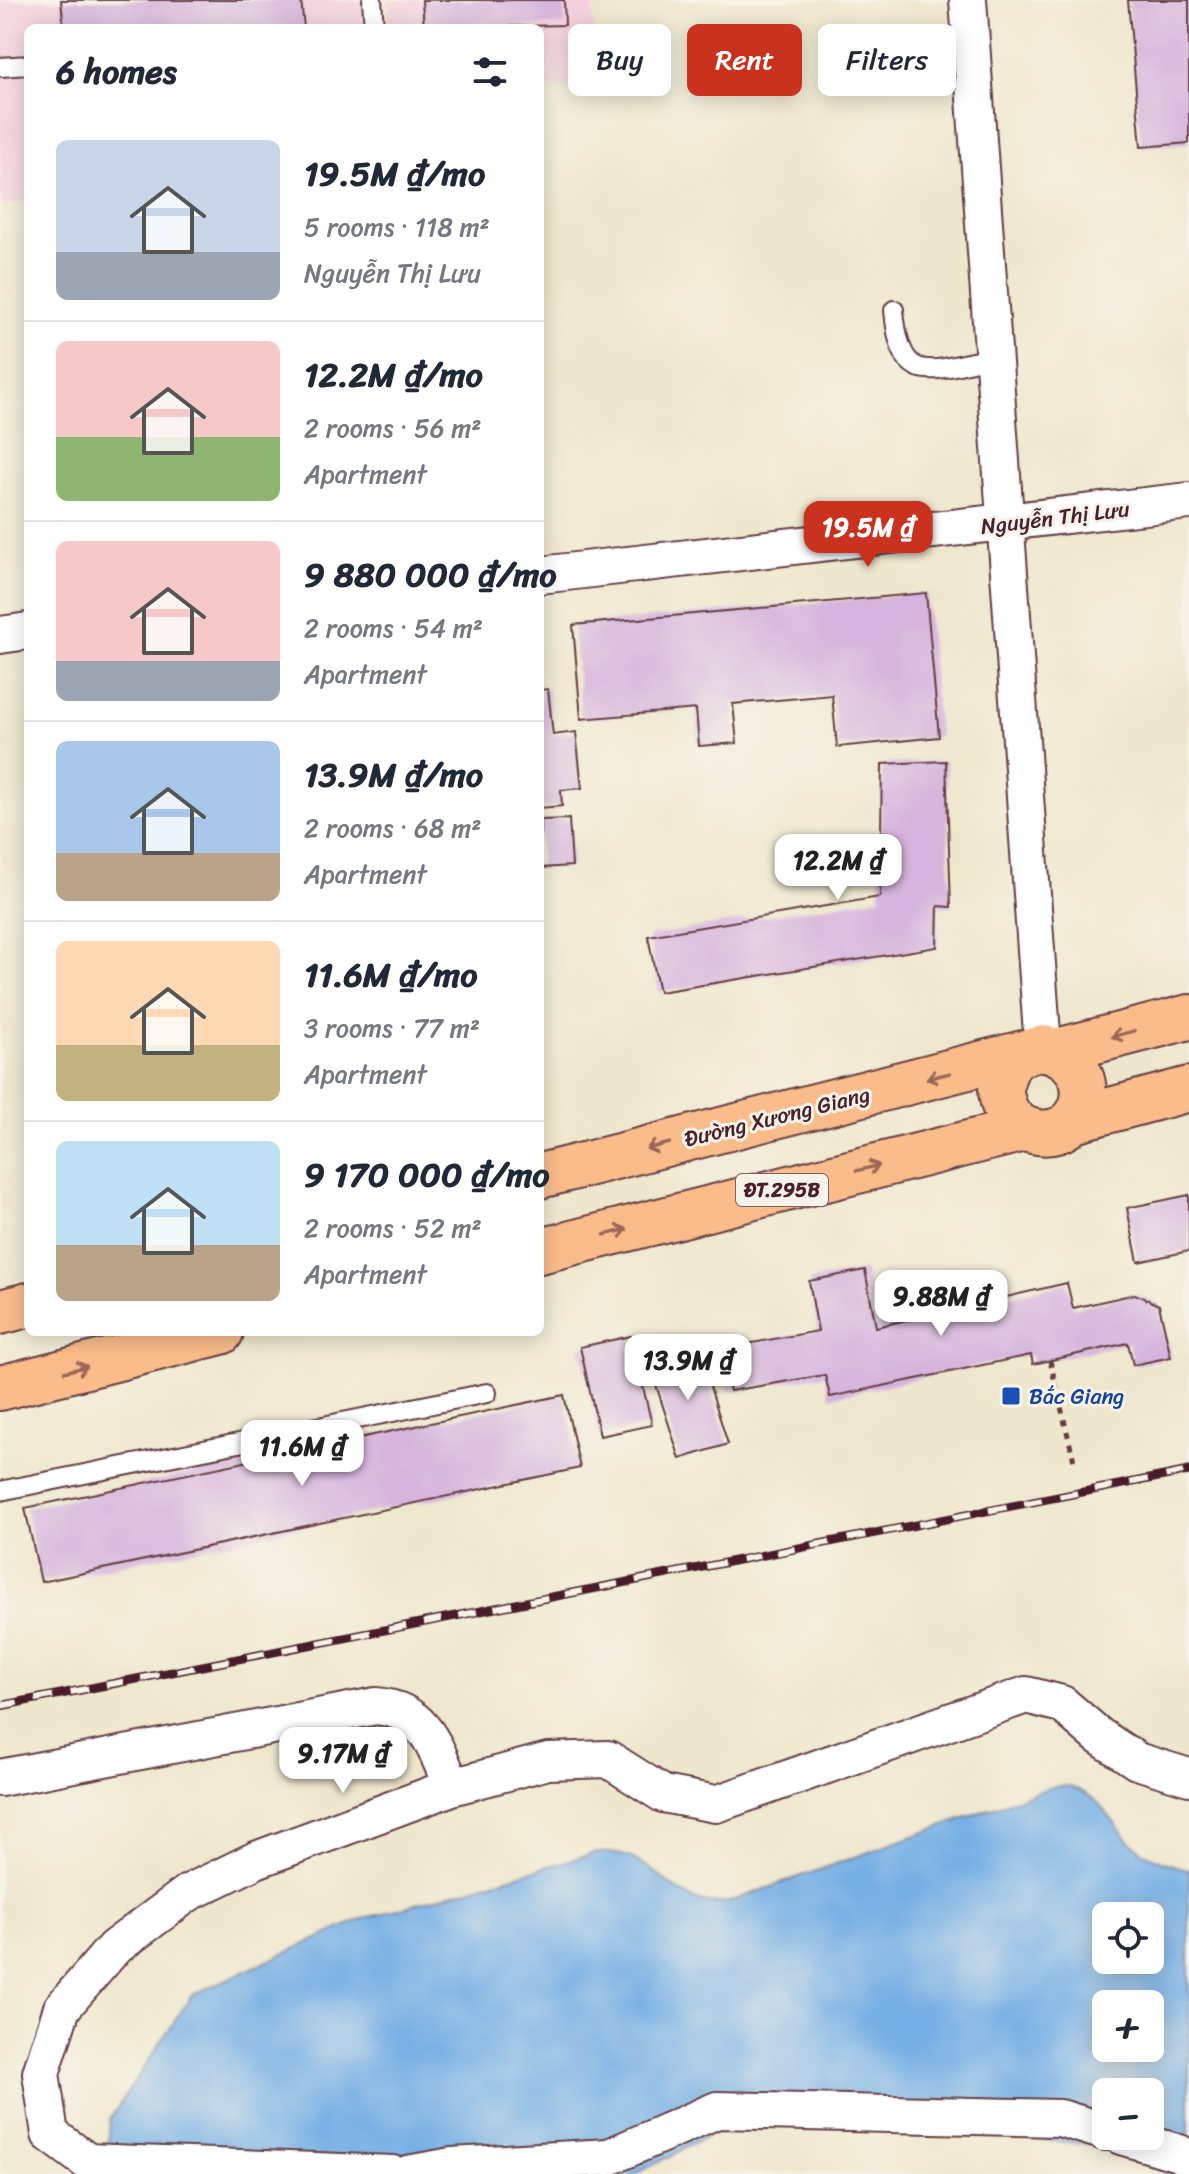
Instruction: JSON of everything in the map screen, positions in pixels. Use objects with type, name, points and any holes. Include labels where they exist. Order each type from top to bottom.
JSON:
[{"type":"main road","name":"Đường Xương Giang","points":[[544,1175],[1189,1017]]},
{"type":"main road","points":[[1024,1129],[1007,1114],[1000,1094],[1001,1079],[1038,1052],[1077,1066],[1085,1094],[1073,1120]]},
{"type":"main road","name":"ĐT.295B","points":[[544,1250],[1024,1129],[1050,1132],[1073,1120],[1189,1089]]},
{"type":"main road","points":[[0,1312],[24,1306]]},
{"type":"main road","points":[[0,1388],[205,1336]]},
{"type":"street","points":[[968,0],[1008,523],[1038,1052]]},
{"type":"street","name":"Nguyễn Thị Lưu","points":[[544,575],[1189,501]]},
{"type":"street","points":[[0,635],[24,632]]},
{"type":"street","points":[[393,2174],[88,2162],[50,2134],[41,2073],[62,2008],[114,1948],[188,1893],[256,1860],[452,1787],[548,1761],[608,1759],[663,1794],[716,1804],[1026,1695],[1062,1704],[1099,1736],[1137,1761],[1189,1777]]},
{"type":"street","points":[[0,1778],[376,1706],[393,1707],[424,1727],[452,1787]]},
{"type":"street","points":[[408,2174],[609,2157],[717,2110],[1060,2118],[1092,2128]]},
{"type":"street","points":[[1164,2149],[1189,2160]]},
{"type":"lane","points":[[372,0],[374,24]]},
{"type":"lane","points":[[0,67],[24,65]]},
{"type":"lane","points":[[894,310],[897,344],[906,361],[923,371],[995,357]]},
{"type":"lane","points":[[0,1491],[487,1393]]},
{"type":"path","points":[[1050,1361],[1074,1461]]},
{"type":"shaded area","points":[[0,0],[362,0],[363,24],[24,24],[24,203],[0,205]]},
{"type":"shaded area","points":[[388,0],[592,0],[593,24],[568,24],[568,87],[544,88],[544,24],[389,24]]},
{"type":"water","points":[[1067,1786],[1079,1790],[1096,1801],[1140,1850],[1163,1862],[1189,1869],[1189,2153],[1154,2150],[1164,2150],[1164,2078],[1092,2078],[1092,2145],[809,2120],[738,2124],[721,2129],[636,2174],[127,2174],[108,2150],[110,2119],[192,1995],[359,1920],[595,1853],[617,1854],[635,1860],[692,1898],[709,1903],[729,1902],[1051,1787]]},
{"type":"building","points":[[61,0],[301,0],[304,24],[64,24]]},
{"type":"building","points":[[422,0],[564,0],[565,25],[424,24]]},
{"type":"building","points":[[1128,0],[1189,0],[1189,143],[1141,147]]},
{"type":"building","points":[[926,593],[939,737],[837,747],[832,695],[733,704],[737,743],[699,746],[696,709],[581,719],[573,625]]},
{"type":"building","points":[[548,689],[553,735],[576,732],[582,788],[561,790],[562,806],[544,808],[544,690]]},
{"type":"building","points":[[946,761],[951,907],[938,906],[937,947],[659,992],[648,936],[880,897],[882,764]]},
{"type":"building","points":[[569,819],[572,866],[544,868],[544,820]]},
{"type":"building","points":[[1189,1195],[1189,1251],[1138,1262],[1127,1208]]},
{"type":"building","points":[[865,1270],[876,1327],[1067,1283],[1073,1308],[1135,1294],[1159,1305],[1171,1357],[1133,1365],[1128,1343],[1033,1364],[1031,1355],[830,1397],[825,1375],[730,1391],[719,1349],[818,1331],[809,1281]]},
{"type":"building","points":[[631,1336],[652,1425],[600,1436],[580,1347]]},
{"type":"building","points":[[697,1345],[728,1444],[680,1459],[648,1360]]},
{"type":"building","points":[[564,1395],[580,1468],[41,1582],[25,1508]]},
{"type":"railway","points":[[0,1706],[1189,1471]]},
{"type":"place","name":"Bắc Giang","points":[[1011,1396]]}]
